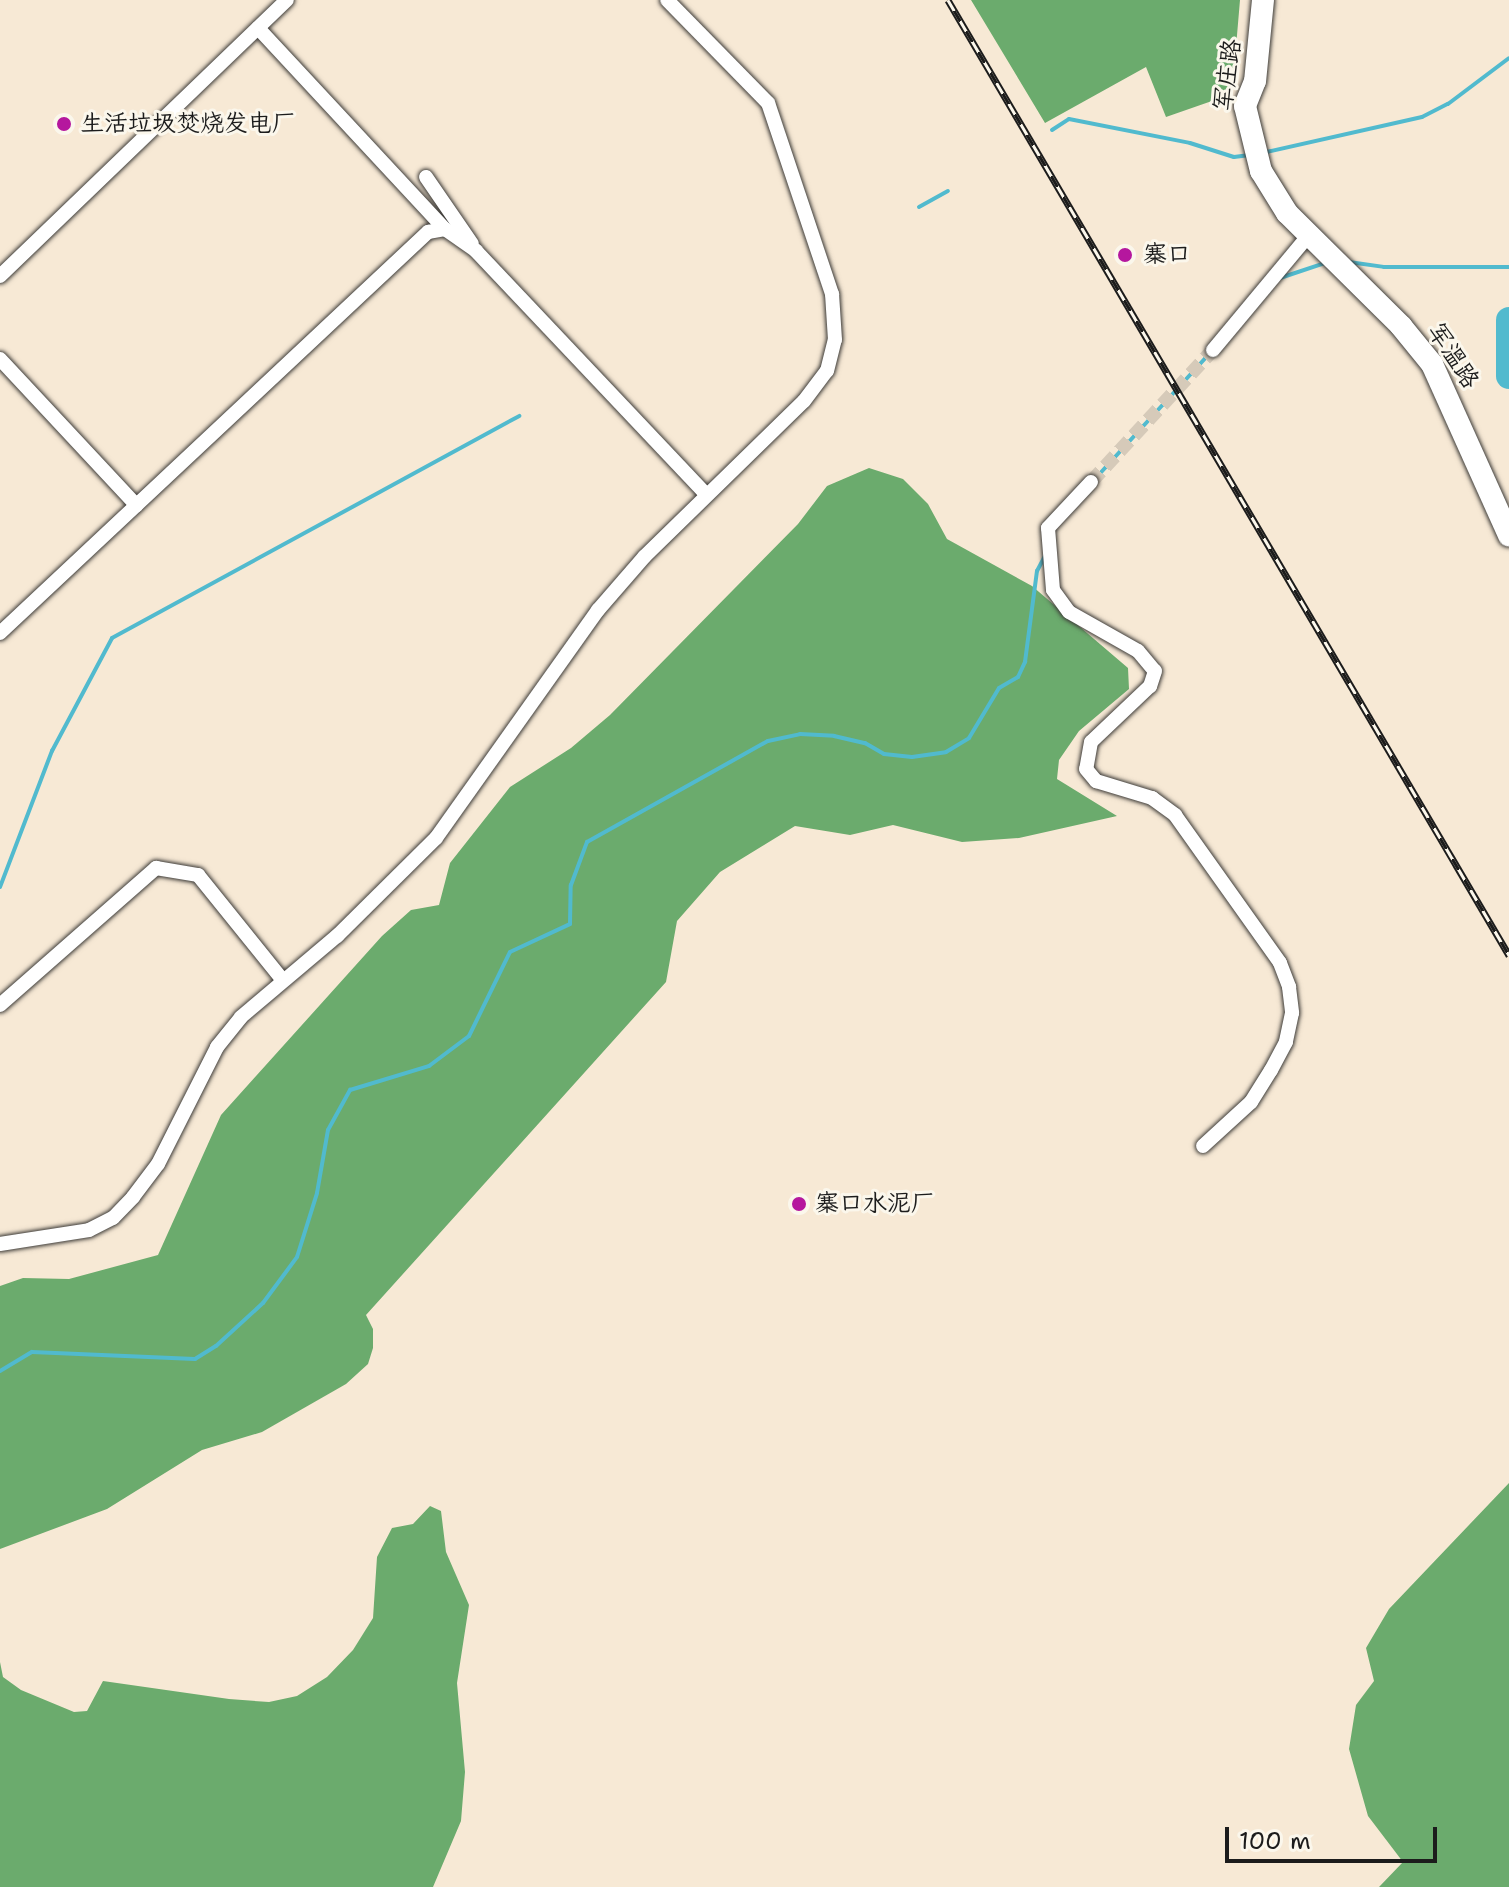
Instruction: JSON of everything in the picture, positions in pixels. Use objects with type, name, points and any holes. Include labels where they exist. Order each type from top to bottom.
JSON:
[{"type":"main road","name":"军庄路","points":[[1263,0],[1255,81],[1245,106],[1247,130],[1261,171],[1287,213],[1308,236]]},
{"type":"main road","name":"军温路","points":[[1308,236],[1340,265],[1432,364],[1509,535]]},
{"type":"street","points":[[0,276],[287,0]]},
{"type":"street","points":[[0,1244],[64,1236],[113,1218],[158,1164],[217,1047],[282,979],[337,936],[436,838],[598,610],[706,494],[818,385],[831,355],[836,316],[768,103],[667,0]]},
{"type":"street","points":[[258,28],[445,229],[476,251]]},
{"type":"street","points":[[426,177],[476,251],[706,494]]},
{"type":"street","points":[[0,633],[428,232],[445,229]]},
{"type":"street","points":[[1213,350],[1308,236]]},
{"type":"street","points":[[0,359],[136,505]]},
{"type":"street","points":[[1091,482],[1048,528],[1053,590],[1069,612],[1138,651],[1155,671],[1150,686],[1091,742],[1086,769],[1096,781],[1152,798],[1175,815],[1280,963],[1289,987],[1289,1027],[1271,1070],[1251,1102],[1203,1146]]},
{"type":"street","points":[[0,1005],[156,868],[198,875],[282,979]]},
{"type":"green space","points":[[971,0],[1240,0],[1232,94],[1166,117],[1146,67],[1045,123]]},
{"type":"green space","points":[[869,468],[903,479],[928,504],[947,539],[1032,586],[1128,668],[1129,689],[1079,731],[1059,760],[1057,779],[1117,816],[1019,838],[962,842],[893,825],[850,835],[795,826],[720,872],[677,921],[666,982],[366,1315],[373,1329],[373,1348],[368,1364],[346,1384],[262,1432],[202,1450],[107,1509],[0,1549],[0,1286],[23,1278],[69,1279],[158,1255],[221,1115],[382,936],[411,910],[439,905],[450,863],[510,787],[571,748],[610,715],[798,524],[827,486]]},
{"type":"green space","points":[[1509,1483],[1509,1887],[1379,1887],[1403,1862],[1368,1816],[1349,1749],[1356,1705],[1374,1681],[1366,1648],[1389,1609]]},
{"type":"green space","points":[[430,1506],[441,1511],[446,1552],[469,1605],[457,1683],[465,1772],[461,1821],[433,1887],[0,1887],[0,1662],[3,1677],[21,1690],[74,1712],[87,1711],[103,1681],[229,1699],[269,1702],[297,1696],[327,1677],[353,1650],[373,1618],[377,1557],[392,1528],[413,1524]]},
{"type":"waterway","points":[[1262,153],[1422,117],[1448,104],[1509,58]]},
{"type":"waterway","points":[[1052,130],[1069,119],[1190,143],[1234,157],[1250,155]]},
{"type":"waterway","points":[[919,207],[948,191]]},
{"type":"waterway","points":[[1349,262],[1384,267],[1509,267]]},
{"type":"waterway","points":[[1280,278],[1325,263]]},
{"type":"waterway","points":[[1509,320],[1509,376]]},
{"type":"waterway","points":[[1094,480],[1209,354]]},
{"type":"waterway","points":[[0,887],[52,751],[112,638],[520,416]]},
{"type":"waterway","points":[[0,1371],[32,1352],[195,1359],[216,1346],[263,1303],[297,1257],[317,1193],[328,1130],[350,1090],[429,1066],[469,1036],[510,952],[570,924],[571,885],[587,842],[768,741],[800,734],[834,736],[865,743],[884,754],[912,757],[946,752],[969,738],[999,688],[1018,677],[1025,662],[1037,571],[1046,554]]},
{"type":"tunnel","points":[[1091,482],[1213,350]]},
{"type":"railway","points":[[948,0],[1509,955]]},
{"type":"place","name":"生活垃圾焚烧发电厂","points":[[64,124]]},
{"type":"place","name":"寨口","points":[[1125,255]]},
{"type":"place","name":"寨口水泥厂","points":[[799,1204]]}]
